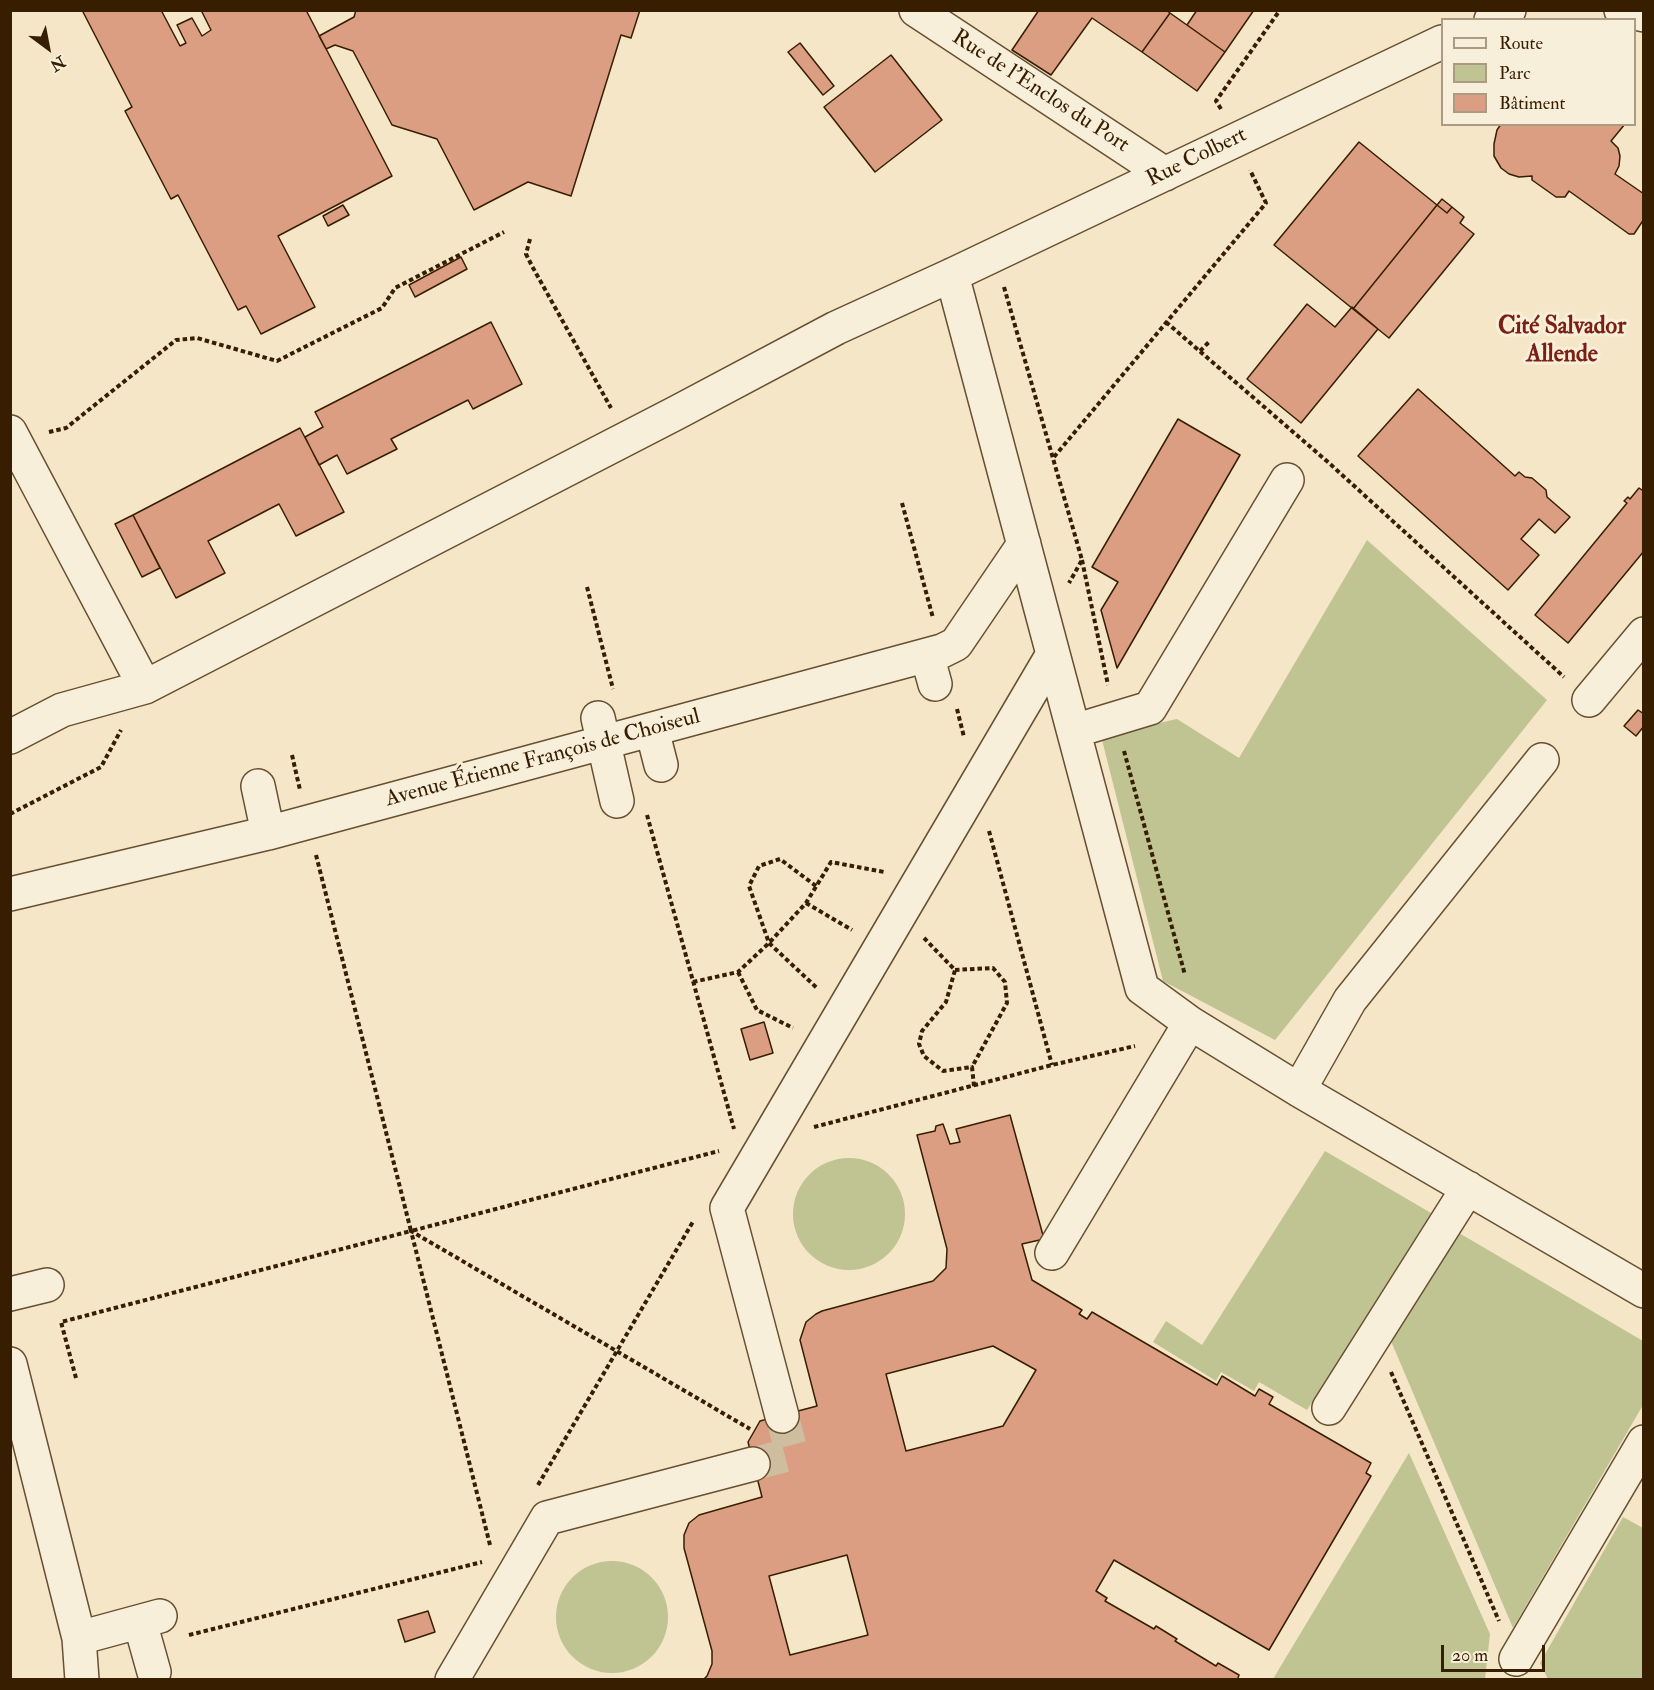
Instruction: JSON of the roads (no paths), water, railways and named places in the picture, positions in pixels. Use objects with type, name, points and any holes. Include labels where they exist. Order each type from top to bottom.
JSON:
[{"type":"street","name":"Rue de l'Enclos du Port","points":[[916,10],[1165,174]]},
{"type":"street","points":[[1495,18],[1509,10]]},
{"type":"street","points":[[1621,10],[1644,15]]},
{"type":"street","name":"Rue Colbert","points":[[10,737],[62,710],[145,687],[836,328],[1441,43]]},
{"type":"street","points":[[952,275],[1142,988],[1183,1018],[1299,1090],[1644,1291]]},
{"type":"street","points":[[14,438],[145,687]]},
{"type":"street","points":[[1074,731],[1150,708],[1287,480]]},
{"type":"street","name":"Avenue Étienne François de Choiseul","points":[[10,894],[268,833],[620,732],[931,670],[942,651],[956,644],[1024,544]]},
{"type":"street","points":[[768,1424],[728,1208],[901,913],[1049,639]]},
{"type":"street","points":[[1589,700],[1641,641]]},
{"type":"street","points":[[620,732],[661,765]]},
{"type":"street","points":[[620,732],[630,803]]},
{"type":"street","points":[[1299,1090],[1350,1000],[1542,760]]},
{"type":"street","points":[[258,786],[268,833]]},
{"type":"street","points":[[1052,1253],[1183,1018]]},
{"type":"street","points":[[1329,1408],[1468,1188]]},
{"type":"street","points":[[10,1294],[47,1285]]},
{"type":"street","points":[[10,1364],[79,1638],[82,1680]]},
{"type":"street","points":[[1516,1659],[1644,1442]]},
{"type":"street","points":[[452,1680],[547,1518],[753,1464]]},
{"type":"street","points":[[79,1638],[150,1639]]},
{"type":"tunnel","points":[[753,1464],[792,1454],[782,1416]]},
{"type":"district","name":"Cité Salvador Allende","points":[[1562,342]]}]
